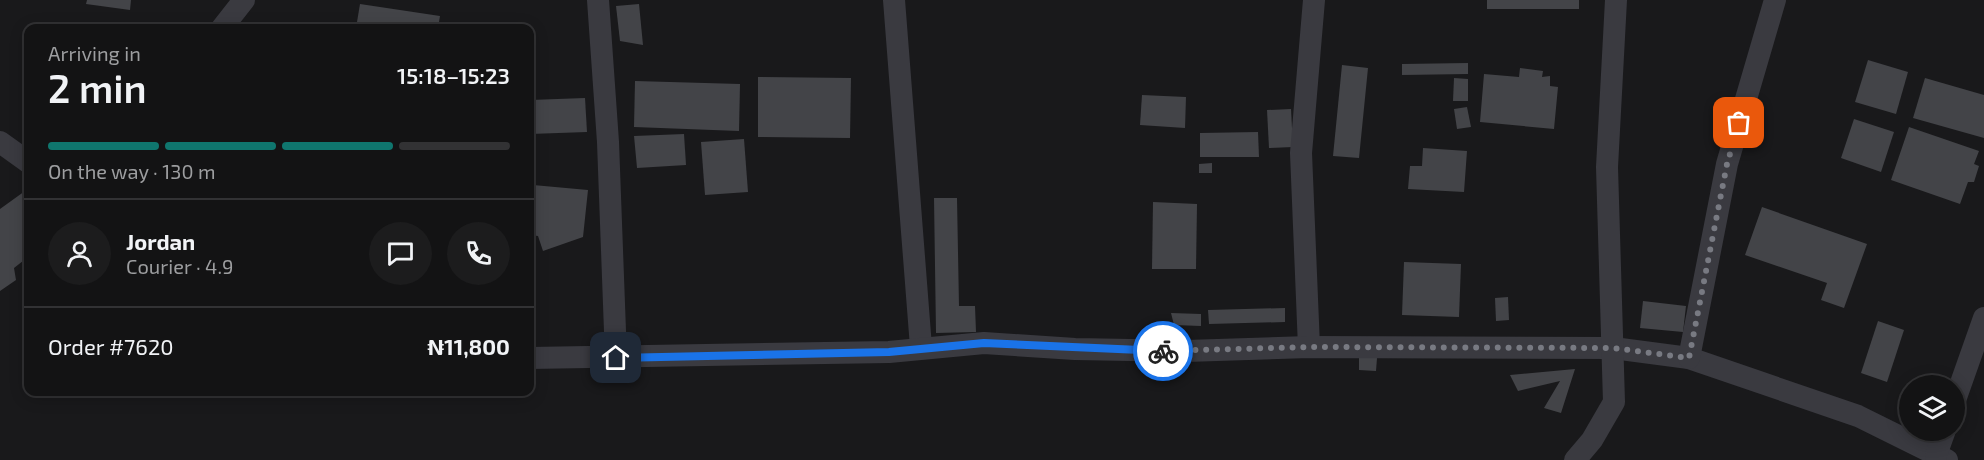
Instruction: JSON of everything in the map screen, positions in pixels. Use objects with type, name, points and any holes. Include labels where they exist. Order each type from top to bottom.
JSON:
[{"type":"street","points":[[225,24],[244,0]]},
{"type":"street","points":[[598,0],[608,142],[616,358]]},
{"type":"street","points":[[894,0],[921,347]]},
{"type":"street","points":[[1309,347],[1301,153],[1314,0]]},
{"type":"street","points":[[1575,460],[1593,440],[1614,402],[1607,167],[1616,0]]},
{"type":"street","points":[[1689,358],[1727,164],[1775,0]]},
{"type":"street","points":[[0,142],[24,159]]},
{"type":"street","points":[[1964,375],[1984,318]]},
{"type":"street","points":[[534,358],[889,352],[921,347],[984,343],[1075,349],[1186,351],[1309,347],[1613,348],[1689,358],[1858,416],[1942,458],[1944,441]]},
{"type":"building","points":[[87,0],[131,0],[130,10],[86,4]]},
{"type":"building","points":[[1487,0],[1579,0],[1579,9],[1487,9]]},
{"type":"building","points":[[360,4],[440,16],[439,24],[357,24]]},
{"type":"building","points":[[639,4],[643,45],[620,41],[616,6]]},
{"type":"building","points":[[1868,60],[1908,72],[1896,114],[1855,102]]},
{"type":"building","points":[[1468,63],[1468,74],[1402,75],[1402,64]]},
{"type":"building","points":[[1342,65],[1368,68],[1359,158],[1333,156]]},
{"type":"building","points":[[1520,68],[1543,71],[1542,77],[1550,76],[1550,86],[1558,87],[1554,129],[1480,122],[1484,74],[1519,77]]},
{"type":"building","points":[[758,77],[851,78],[850,138],[758,137]]},
{"type":"building","points":[[1454,78],[1468,79],[1468,101],[1453,101]]},
{"type":"building","points":[[1925,78],[1984,95],[1984,138],[1913,118]]},
{"type":"building","points":[[635,81],[740,84],[739,131],[634,127]]},
{"type":"building","points":[[1142,95],[1186,97],[1185,128],[1140,125]]},
{"type":"building","points":[[585,98],[587,132],[534,134],[534,100]]},
{"type":"building","points":[[1467,107],[1471,127],[1457,129],[1454,109]]},
{"type":"building","points":[[1291,109],[1293,147],[1269,148],[1267,110]]},
{"type":"building","points":[[1854,119],[1894,132],[1881,172],[1841,158]]},
{"type":"building","points":[[1909,127],[1979,151],[1974,164],[1979,166],[1974,182],[1968,182],[1960,204],[1891,180]]},
{"type":"building","points":[[1258,132],[1259,157],[1200,157],[1200,133]]},
{"type":"building","points":[[684,134],[686,165],[637,168],[634,136]]},
{"type":"building","points":[[744,139],[748,192],[705,195],[701,142]]},
{"type":"building","points":[[1423,148],[1467,151],[1464,192],[1408,189],[1410,166],[1422,166]]},
{"type":"building","points":[[1212,163],[1212,173],[1199,173],[1199,164]]},
{"type":"building","points":[[534,185],[588,190],[583,237],[543,251],[538,236],[534,236]]},
{"type":"building","points":[[24,192],[24,260],[14,268],[16,280],[0,291],[0,209]]},
{"type":"building","points":[[934,198],[957,198],[959,306],[975,306],[976,332],[936,333]]},
{"type":"building","points":[[1153,202],[1197,204],[1196,269],[1152,269]]},
{"type":"building","points":[[1762,207],[1867,244],[1844,308],[1821,300],[1827,283],[1745,255]]},
{"type":"building","points":[[1404,262],[1461,264],[1459,317],[1402,315]]},
{"type":"building","points":[[1508,297],[1509,320],[1496,321],[1495,298]]},
{"type":"building","points":[[1643,301],[1686,306],[1683,332],[1640,328]]},
{"type":"building","points":[[1285,308],[1285,322],[1209,324],[1208,310]]},
{"type":"building","points":[[1171,313],[1201,314],[1201,326],[1174,325]]},
{"type":"building","points":[[1878,321],[1904,330],[1887,382],[1861,373]]},
{"type":"building","points":[[1359,357],[1377,358],[1376,371],[1359,370]]},
{"type":"building","points":[[1575,369],[1561,413],[1544,408],[1560,381],[1518,391],[1510,375]]},
{"type":"way so far","points":[[1163,351],[1309,347],[1613,348],[1689,358],[1727,164],[1739,123]]},
{"type":"route","points":[[616,358],[889,352],[984,343],[1075,349],[1163,351]]}]
